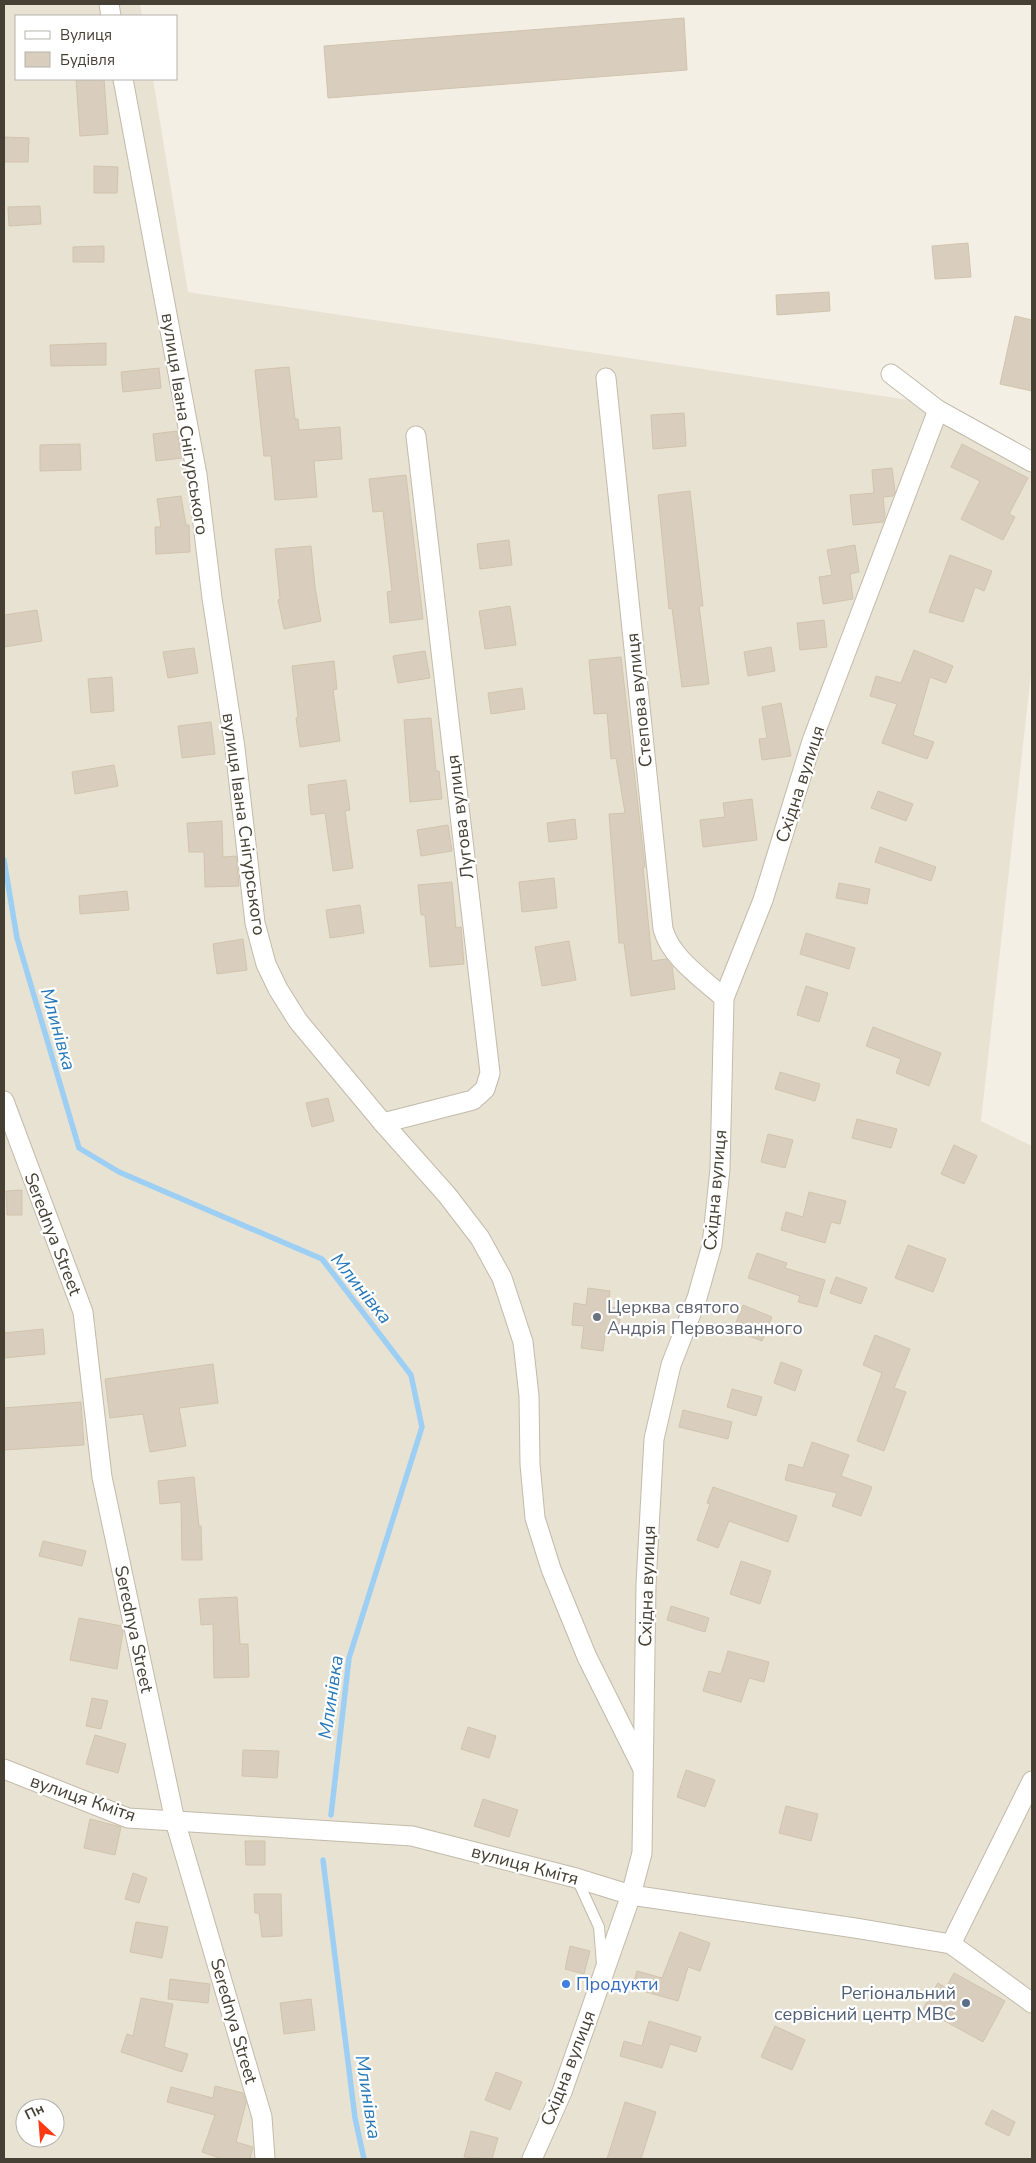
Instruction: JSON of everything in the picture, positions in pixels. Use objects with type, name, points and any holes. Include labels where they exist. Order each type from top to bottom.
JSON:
[{"type":"street","name":"вулиця Івана Снігурського","points":[[123,80],[197,475],[212,598],[235,748],[255,923],[266,964],[278,989],[298,1021],[383,1123],[447,1194],[480,1238],[502,1278],[523,1342],[529,1396],[530,1464],[535,1518],[550,1569],[583,1648],[644,1771]]},
{"type":"street","points":[[891,374],[938,410],[1032,462]]},
{"type":"street","name":"Степова вулиця","points":[[606,378],[663,929],[667,943],[677,955],[724,998]]},
{"type":"street","name":"Східна вулиця","points":[[532,2159],[562,2092],[631,1895],[642,1853],[646,1584],[654,1439],[671,1366],[697,1298],[712,1245],[720,1169],[724,998],[763,900],[812,741],[938,410]]},
{"type":"street","name":"Лугова вулиця","points":[[383,1123],[473,1100],[485,1089],[490,1073],[416,436]]},
{"type":"street","name":"Serednya Street","points":[[4,1100],[82,1312],[102,1477],[175,1821],[262,2117],[265,2159]]},
{"type":"street","name":"вулиця Кмітя","points":[[4,1769],[128,1818],[412,1836],[576,1878],[631,1895],[951,1944],[1032,2003]]},
{"type":"street","points":[[951,1944],[1032,1781]]},
{"type":"lane","points":[[576,1878],[599,1927],[602,1949],[602,1975]]},
{"type":"shaded area","points":[[4,4],[140,4],[142,15],[15,15],[15,80],[153,80],[188,292],[909,400],[1032,467],[1032,665],[981,1121],[1032,1146],[1032,2159],[4,2159]]},
{"type":"building","points":[[684,18],[687,70],[328,98],[324,46]]},
{"type":"building","points":[[76,80],[104,80],[108,134],[80,136]]},
{"type":"building","points":[[4,137],[29,138],[28,162],[4,162]]},
{"type":"building","points":[[94,166],[118,167],[117,193],[94,193]]},
{"type":"building","points":[[40,206],[41,224],[9,226],[8,207]]},
{"type":"building","points":[[968,243],[971,277],[935,279],[932,246]]},
{"type":"building","points":[[104,246],[104,262],[73,262],[73,247]]},
{"type":"building","points":[[829,292],[830,311],[777,315],[776,295]]},
{"type":"building","points":[[1015,316],[1032,320],[1032,391],[1000,384]]},
{"type":"building","points":[[106,343],[106,365],[51,366],[50,345]]},
{"type":"building","points":[[289,367],[295,419],[298,419],[299,430],[340,427],[342,459],[314,461],[317,497],[275,500],[271,456],[264,456],[255,370]]},
{"type":"building","points":[[159,368],[161,388],[123,392],[121,372]]},
{"type":"building","points":[[684,413],[686,446],[653,449],[651,415]]},
{"type":"building","points":[[177,431],[182,458],[156,461],[153,434]]},
{"type":"building","points":[[80,444],[81,470],[40,471],[40,445]]},
{"type":"building","points":[[962,444],[1028,478],[1009,514],[1015,517],[1003,540],[961,519],[980,481],[951,467]]},
{"type":"building","points":[[892,468],[895,492],[893,496],[883,497],[885,517],[883,522],[853,525],[850,495],[874,493],[872,470]]},
{"type":"building","points":[[406,475],[423,619],[390,623],[387,592],[392,591],[383,511],[373,512],[369,479]]},
{"type":"building","points":[[690,491],[703,606],[699,606],[709,684],[682,687],[672,608],[669,609],[658,495]]},
{"type":"building","points":[[181,496],[186,525],[189,525],[190,552],[156,554],[155,527],[161,527],[157,499]]},
{"type":"building","points":[[509,540],[512,565],[480,569],[477,544]]},
{"type":"building","points":[[855,545],[859,572],[850,574],[853,599],[823,604],[819,577],[832,575],[827,550]]},
{"type":"building","points":[[311,546],[321,621],[284,629],[278,600],[280,599],[275,549]]},
{"type":"building","points":[[950,555],[992,571],[984,591],[975,587],[963,622],[929,612]]},
{"type":"building","points":[[510,606],[516,645],[485,649],[479,611]]},
{"type":"building","points":[[37,610],[42,641],[4,647],[4,615]]},
{"type":"building","points":[[824,620],[827,647],[800,650],[797,623]]},
{"type":"building","points":[[771,647],[775,671],[748,676],[744,652]]},
{"type":"building","points":[[194,648],[198,673],[168,678],[163,652]]},
{"type":"building","points":[[914,650],[953,666],[946,683],[930,677],[913,735],[934,742],[927,759],[882,743],[897,704],[870,696],[876,676],[901,683]]},
{"type":"building","points":[[425,651],[430,678],[398,683],[393,656]]},
{"type":"building","points":[[621,657],[645,867],[643,867],[652,961],[666,959],[672,966],[675,989],[631,996],[624,943],[619,943],[609,814],[625,813],[616,758],[611,759],[607,713],[594,714],[589,660]]},
{"type":"building","points":[[334,661],[337,689],[333,690],[340,741],[300,747],[292,666]]},
{"type":"building","points":[[112,677],[114,711],[91,713],[88,679]]},
{"type":"building","points":[[522,688],[525,709],[491,714],[488,693]]},
{"type":"building","points":[[781,703],[791,756],[762,760],[759,739],[767,738],[762,707]]},
{"type":"building","points":[[431,718],[436,771],[439,771],[442,799],[410,802],[404,720]]},
{"type":"building","points":[[211,722],[215,754],[182,758],[178,726]]},
{"type":"building","points":[[114,765],[118,786],[75,794],[72,772]]},
{"type":"building","points":[[346,780],[350,810],[345,811],[353,868],[333,871],[325,813],[311,815],[308,785]]},
{"type":"building","points":[[878,791],[913,804],[906,821],[871,808]]},
{"type":"building","points":[[752,799],[757,840],[703,847],[700,820],[725,817],[723,803]]},
{"type":"building","points":[[575,819],[577,839],[549,842],[547,823]]},
{"type":"building","points":[[222,821],[223,857],[236,856],[239,886],[205,887],[204,852],[189,852],[187,823]]},
{"type":"building","points":[[448,825],[452,851],[421,856],[417,830]]},
{"type":"building","points":[[880,847],[936,867],[931,881],[875,862]]},
{"type":"building","points":[[554,878],[557,908],[522,912],[519,882]]},
{"type":"building","points":[[452,882],[456,928],[461,927],[464,964],[430,967],[425,915],[421,915],[418,885]]},
{"type":"building","points":[[839,883],[870,889],[867,904],[836,898]]},
{"type":"building","points":[[127,891],[129,910],[80,914],[79,896]]},
{"type":"building","points":[[360,905],[364,933],[330,938],[326,910]]},
{"type":"building","points":[[806,933],[855,948],[849,969],[800,954]]},
{"type":"building","points":[[243,939],[247,970],[217,974],[213,944]]},
{"type":"building","points":[[569,941],[576,980],[542,986],[535,947]]},
{"type":"building","points":[[806,986],[828,993],[819,1022],[797,1015]]},
{"type":"building","points":[[873,1027],[941,1053],[929,1086],[896,1073],[901,1059],[866,1046]]},
{"type":"building","points":[[780,1072],[820,1084],[815,1101],[775,1089]]},
{"type":"building","points":[[328,1098],[334,1121],[312,1127],[306,1103]]},
{"type":"building","points":[[857,1119],[897,1129],[891,1148],[852,1138]]},
{"type":"building","points":[[768,1134],[793,1140],[785,1168],[761,1162]]},
{"type":"building","points":[[954,1145],[977,1156],[964,1184],[941,1174]]},
{"type":"building","points":[[22,1190],[22,1215],[7,1215],[6,1191]]},
{"type":"building","points":[[809,1192],[846,1201],[840,1224],[831,1222],[825,1243],[781,1230],[786,1212],[803,1217]]},
{"type":"building","points":[[908,1245],[946,1259],[933,1292],[895,1278]]},
{"type":"building","points":[[757,1253],[787,1263],[785,1268],[825,1280],[817,1307],[798,1302],[800,1296],[748,1278]]},
{"type":"building","points":[[836,1277],[867,1288],[861,1304],[830,1293]]},
{"type":"building","name":"Церква святого Андрія Первозванного","points":[[588,1288],[610,1291],[608,1307],[621,1308],[619,1330],[606,1328],[603,1351],[581,1348],[584,1326],[572,1325],[574,1303],[586,1305]]},
{"type":"building","points":[[743,1305],[772,1317],[762,1341],[733,1330]]},
{"type":"building","points":[[43,1329],[45,1354],[4,1358],[4,1333]]},
{"type":"building","points":[[875,1335],[910,1349],[894,1388],[906,1392],[884,1451],[857,1441],[882,1373],[863,1365]]},
{"type":"building","points":[[781,1362],[802,1370],[795,1391],[774,1383]]},
{"type":"building","points":[[213,1364],[218,1403],[179,1408],[186,1446],[150,1452],[143,1414],[110,1418],[105,1379]]},
{"type":"building","points":[[732,1389],[762,1397],[756,1416],[727,1407]]},
{"type":"building","points":[[81,1402],[84,1445],[4,1450],[4,1408]]},
{"type":"building","points":[[683,1410],[732,1422],[728,1439],[679,1427]]},
{"type":"building","points":[[812,1442],[849,1455],[841,1476],[872,1487],[861,1516],[832,1506],[837,1493],[785,1480],[789,1464],[803,1468]]},
{"type":"building","points":[[194,1477],[199,1526],[201,1526],[202,1560],[182,1560],[181,1502],[160,1504],[158,1481]]},
{"type":"building","points":[[713,1487],[797,1516],[788,1542],[729,1521],[718,1548],[697,1540],[710,1504],[707,1503]]},
{"type":"building","points":[[43,1541],[86,1551],[82,1566],[39,1556]]},
{"type":"building","points":[[741,1561],[771,1571],[760,1604],[730,1594]]},
{"type":"building","points":[[237,1597],[240,1644],[248,1644],[249,1677],[214,1678],[213,1624],[201,1625],[199,1599]]},
{"type":"building","points":[[671,1606],[709,1618],[705,1632],[667,1620]]},
{"type":"building","points":[[79,1618],[122,1626],[123,1632],[117,1669],[70,1660]]},
{"type":"building","points":[[728,1651],[769,1662],[764,1682],[749,1678],[741,1702],[703,1691],[709,1671],[721,1674]]},
{"type":"building","points":[[92,1698],[108,1701],[101,1729],[86,1726]]},
{"type":"building","points":[[468,1727],[496,1736],[489,1758],[461,1749]]},
{"type":"building","points":[[95,1735],[126,1744],[118,1773],[86,1764]]},
{"type":"building","points":[[243,1750],[279,1751],[277,1778],[242,1776]]},
{"type":"building","points":[[686,1770],[715,1780],[705,1807],[677,1797]]},
{"type":"building","points":[[483,1799],[518,1810],[509,1837],[474,1826]]},
{"type":"building","points":[[786,1806],[818,1814],[811,1841],[779,1833]]},
{"type":"building","points":[[90,1819],[121,1827],[115,1855],[84,1848]]},
{"type":"building","points":[[245,1841],[265,1841],[265,1865],[246,1865]]},
{"type":"building","points":[[133,1873],[147,1878],[139,1903],[125,1899]]},
{"type":"building","points":[[254,1894],[281,1894],[282,1936],[262,1937],[259,1913],[255,1913]]},
{"type":"building","points":[[136,1922],[168,1927],[162,1958],[130,1952]]},
{"type":"building","points":[[680,1932],[710,1943],[700,1971],[688,1967],[678,2001],[632,1988],[637,1971],[662,1978]]},
{"type":"building","points":[[570,1946],[590,1951],[584,1974],[565,1969]]},
{"type":"building","points":[[954,1973],[1005,2001],[983,2042],[923,2009],[938,1983],[946,1988]]},
{"type":"building","points":[[170,1979],[210,1984],[208,2003],[168,1999]]},
{"type":"building","points":[[141,1998],[173,2004],[164,2047],[188,2054],[182,2072],[121,2052],[127,2034],[133,2036]]},
{"type":"building","points":[[311,1999],[315,2030],[284,2034],[280,2003]]},
{"type":"building","points":[[649,2021],[701,2037],[696,2052],[670,2044],[662,2068],[620,2056],[624,2041],[642,2046]]},
{"type":"building","points":[[775,2026],[805,2040],[792,2070],[761,2057]]},
{"type":"building","points":[[496,2072],[522,2082],[510,2110],[485,2100]]},
{"type":"building","points":[[215,2086],[243,2093],[246,2103],[236,2142],[253,2147],[250,2159],[222,2159],[202,2152],[215,2115],[167,2102],[171,2087],[213,2098]]},
{"type":"building","points":[[625,2102],[656,2112],[641,2159],[607,2159]]},
{"type":"building","points":[[992,2110],[1015,2122],[1009,2136],[985,2124]]},
{"type":"building","points":[[471,2131],[498,2138],[492,2159],[464,2157]]},
{"type":"waterway","name":"Млинівка","points":[[4,860],[17,938],[79,1148],[119,1172],[322,1259],[411,1375],[422,1427],[349,1658],[331,1815]]},
{"type":"waterway","name":"Млинівка","points":[[323,1860],[355,2118],[364,2159]]},
{"type":"place","name":"Церква святого Андрія Первозванного","points":[[597,1317]]},
{"type":"place","name":"Продукти","points":[[566,1984]]},
{"type":"place","name":"Регіональний сервісний центр МВС","points":[[966,2003]]}]
